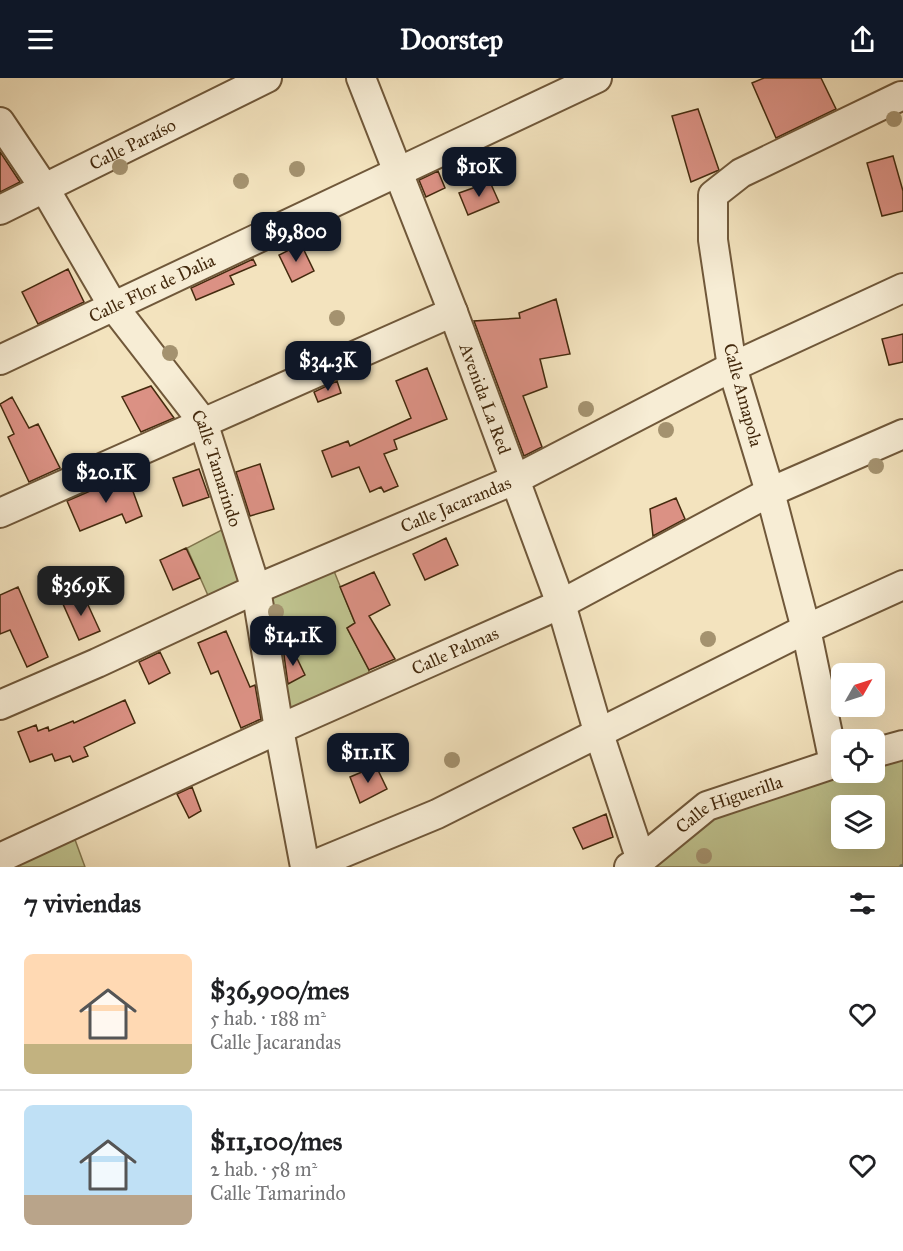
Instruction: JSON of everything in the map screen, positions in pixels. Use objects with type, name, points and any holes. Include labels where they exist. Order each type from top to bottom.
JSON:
[{"type":"street","name":"Calle Paraíso","points":[[0,210],[267,78]]},
{"type":"street","name":"Avenida La Red","points":[[362,78],[453,312],[561,604],[635,863]]},
{"type":"street","name":"Calle Flor de Dalia","points":[[0,360],[597,78]]},
{"type":"street","name":"Calle Amapola","points":[[831,733],[771,492],[732,367],[713,240],[713,195],[741,173],[900,93]]},
{"type":"street","name":"Calle Tamarindo","points":[[0,122],[45,189],[113,306],[203,422],[256,589],[279,729],[307,867]]},
{"type":"street","name":"Calle Jacarandas","points":[[0,705],[98,663],[256,589],[514,480],[732,367],[903,288]]},
{"type":"street","points":[[0,513],[453,312]]},
{"type":"street","name":"Calle Palmas","points":[[0,858],[279,729],[561,604],[771,492],[903,434]]},
{"type":"street","points":[[307,867],[437,814],[598,731],[806,629],[903,585]]},
{"type":"street","points":[[885,750],[903,745]]},
{"type":"street","name":"Calle Higuerilla","points":[[635,863],[707,806],[831,764]]},
{"type":"green space","points":[[235,523],[256,589],[214,609],[187,548]]},
{"type":"green space","points":[[334,571],[355,623],[347,628],[369,670],[366,690],[279,729],[256,589]]},
{"type":"green space","points":[[903,745],[903,867],[636,867],[707,806],[831,775],[831,783],[885,783],[885,750]]},
{"type":"green space","points":[[70,826],[85,867],[0,867]]},
{"type":"building","points":[[764,78],[821,78],[836,109],[776,138],[752,83]]},
{"type":"building","points":[[698,109],[719,170],[691,182],[672,116]]},
{"type":"building","points":[[0,152],[20,182],[0,192]]},
{"type":"building","points":[[893,156],[903,191],[903,211],[882,216],[867,163]]},
{"type":"building","points":[[438,171],[445,188],[426,197],[419,180]]},
{"type":"building","points":[[490,182],[499,202],[468,215],[459,193]]},
{"type":"building","points":[[301,244],[314,271],[292,282],[279,255]]},
{"type":"building","points":[[253,259],[256,265],[230,276],[234,284],[196,300],[191,288]]},
{"type":"building","points":[[68,269],[84,302],[38,324],[22,292]]},
{"type":"building","points":[[556,299],[570,354],[540,359],[547,387],[523,396],[542,447],[524,456],[474,321],[520,318],[519,313]]},
{"type":"building","points":[[903,334],[903,362],[889,365],[882,339]]},
{"type":"building","points":[[427,368],[447,419],[394,440],[397,449],[384,454],[398,486],[384,492],[381,487],[370,492],[359,467],[332,477],[322,451],[348,441],[350,446],[411,418],[396,381]]},
{"type":"building","points":[[337,381],[341,393],[318,402],[314,392]]},
{"type":"building","points":[[151,386],[174,418],[141,432],[122,397]]},
{"type":"building","points":[[12,397],[29,428],[38,424],[60,468],[29,482],[8,437],[14,434],[0,404]]},
{"type":"building","points":[[260,464],[274,509],[250,516],[236,472]]},
{"type":"building","points":[[199,469],[209,497],[183,506],[173,478]]},
{"type":"building","points":[[127,475],[142,516],[126,523],[122,514],[80,531],[67,501]]},
{"type":"building","points":[[676,498],[685,519],[653,536],[650,509]]},
{"type":"building","points":[[446,538],[458,565],[425,580],[413,554]]},
{"type":"building","points":[[186,548],[200,578],[173,590],[160,560]]},
{"type":"building","points":[[374,572],[390,605],[369,616],[395,659],[369,670],[347,628],[355,623],[340,587]]},
{"type":"building","points":[[18,587],[48,657],[27,667],[10,630],[0,634],[0,595]]},
{"type":"building","points":[[83,594],[100,631],[79,640],[63,604]]},
{"type":"building","points":[[226,631],[250,687],[255,685],[261,719],[241,728],[218,671],[211,674],[198,643]]},
{"type":"building","points":[[293,650],[305,675],[288,684],[284,655]]},
{"type":"building","points":[[160,652],[170,673],[149,684],[139,662]]},
{"type":"building","points":[[125,700],[135,723],[84,747],[88,756],[73,762],[70,756],[55,761],[52,754],[30,762],[18,732],[36,725],[38,731],[48,727],[49,731],[73,721],[74,723]]},
{"type":"building","points":[[376,766],[387,789],[360,803],[350,777]]},
{"type":"building","points":[[192,787],[201,811],[189,818],[177,794]]},
{"type":"building","points":[[606,814],[613,837],[583,849],[573,828]]}]
